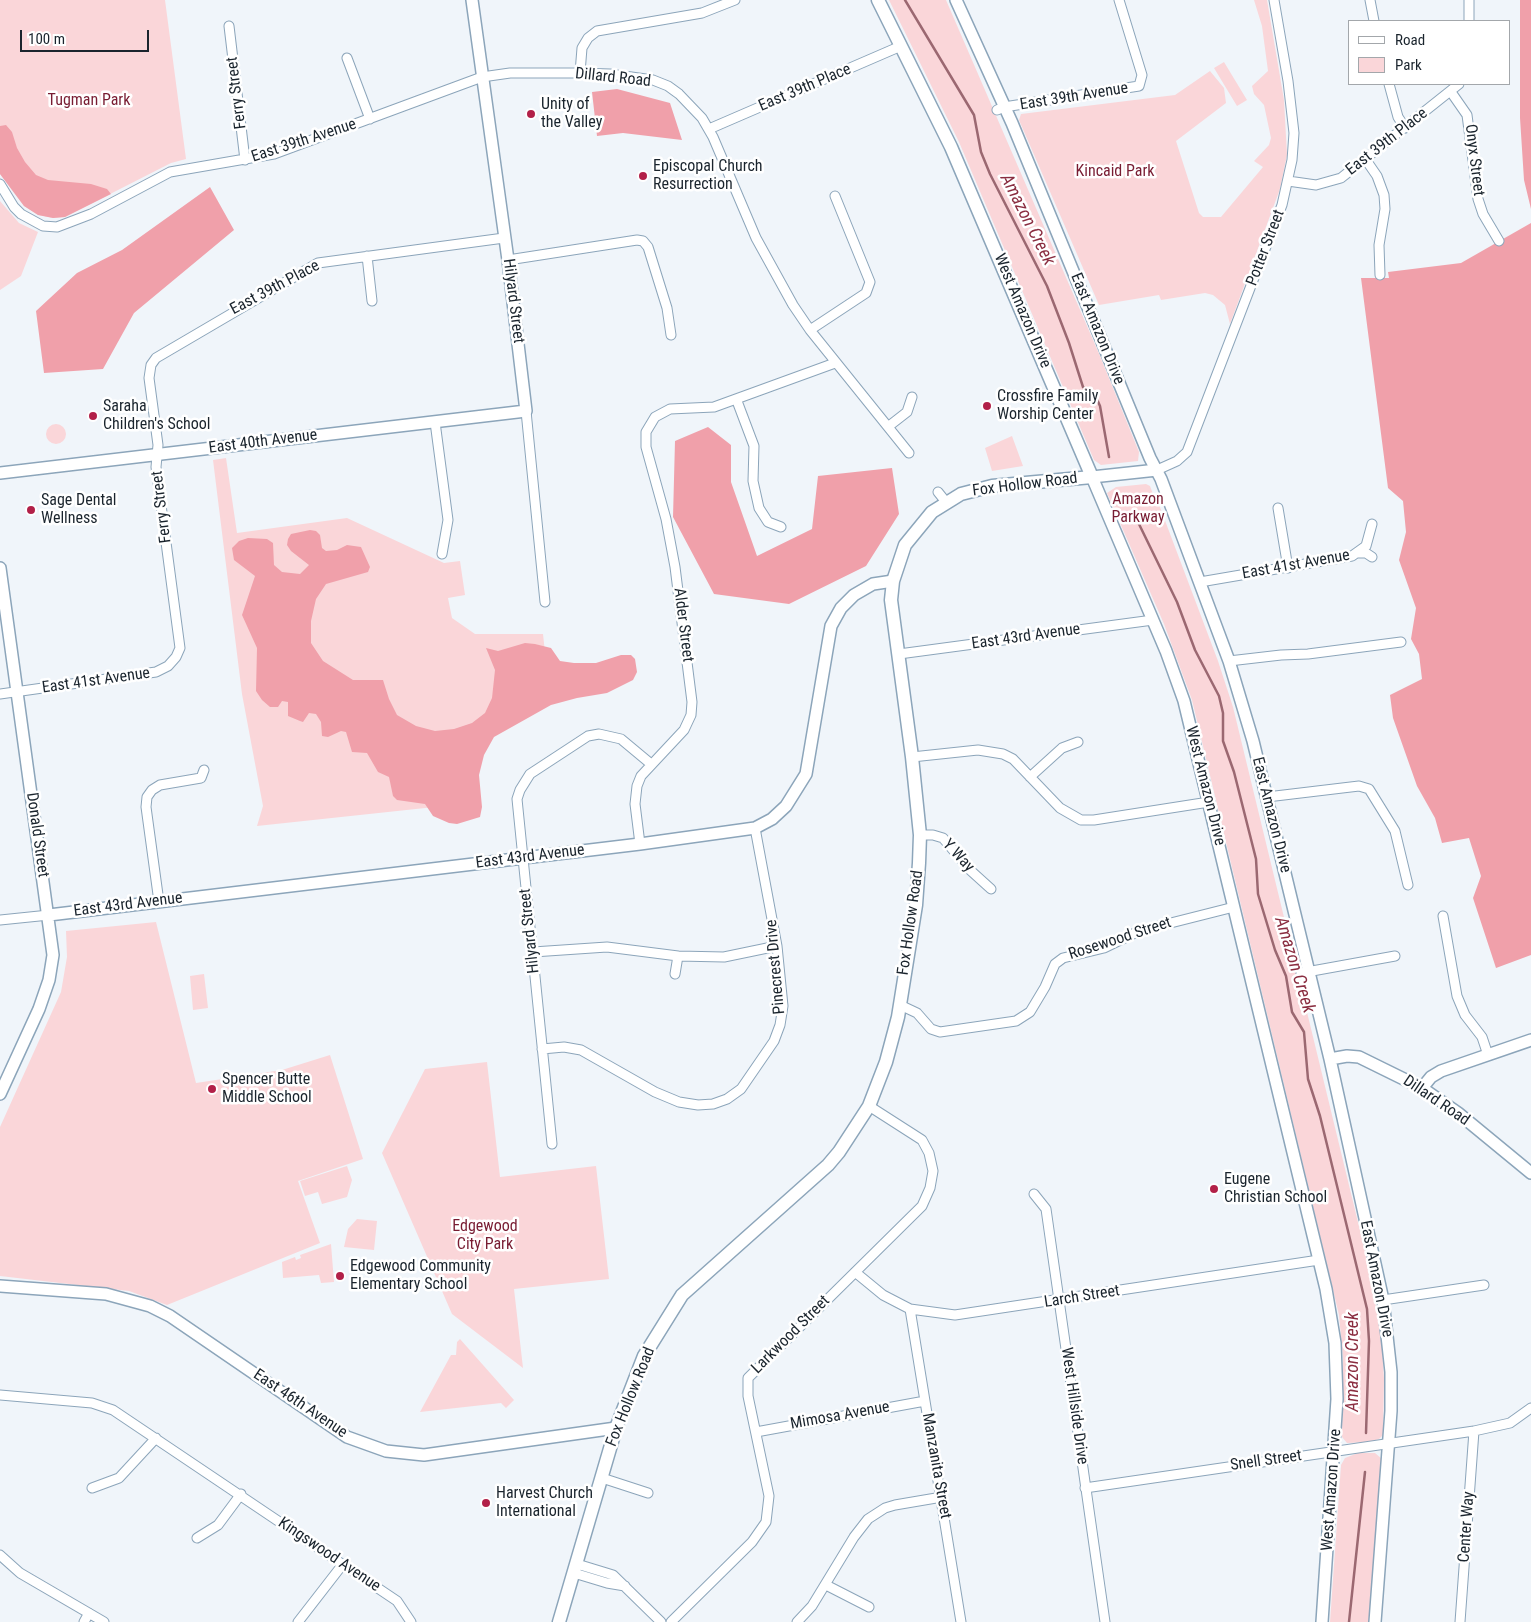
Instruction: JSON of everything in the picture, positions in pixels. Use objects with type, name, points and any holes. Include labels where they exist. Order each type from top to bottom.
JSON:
[{"type":"main road","name":"West Amazon Drive","points":[[878,0],[981,215],[1092,477]]},
{"type":"main road","name":"Fox Hollow Road","points":[[559,1622],[616,1428],[644,1356],[682,1296],[828,1164],[854,1131],[869,1106],[886,1062],[900,1005],[916,905],[920,835],[912,757],[891,600],[893,581],[905,545],[942,497],[992,486],[1092,477]]},
{"type":"street","name":"Hilyard Street","points":[[472,0],[508,260],[526,411],[545,602]]},
{"type":"street","points":[[580,73],[582,48],[588,38],[597,31],[702,13],[735,0]]},
{"type":"street","name":"East Amazon Drive","points":[[956,0],[1150,458],[1157,470],[1229,661],[1253,740],[1305,972],[1330,1060],[1383,1300],[1391,1372],[1389,1443],[1375,1622]]},
{"type":"street","name":"East 39th Avenue","points":[[1001,109],[1135,88],[1141,83],[1142,75],[1119,0]]},
{"type":"street","name":"Potter Street","points":[[1157,470],[1182,458],[1187,452],[1274,231],[1288,182],[1294,133],[1292,108],[1274,0]]},
{"type":"street","points":[[1370,0],[1374,20]]},
{"type":"street","points":[[1469,0],[1469,20]]},
{"type":"street","name":"Ferry Street","points":[[229,26],[245,160]]},
{"type":"street","name":"East 39th Place","points":[[709,129],[901,46]]},
{"type":"street","points":[[347,58],[370,119]]},
{"type":"street","name":"Dillard Road","points":[[482,77],[510,73],[580,73],[637,77],[668,86],[689,104],[709,129],[756,238],[810,330],[888,426],[908,454]]},
{"type":"street","name":"East 39th Avenue","points":[[0,184],[21,214],[43,226],[57,227],[91,214],[170,172],[182,168],[245,160],[302,145],[482,77]]},
{"type":"street","points":[[1390,85],[1398,117],[1405,128]]},
{"type":"street","points":[[1451,92],[1458,85]]},
{"type":"street","name":"East 39th Place","points":[[1288,182],[1308,185],[1341,178],[1451,92]]},
{"type":"street","name":"Onyx Street","points":[[1451,92],[1467,115],[1478,199],[1483,214],[1499,241]]},
{"type":"street","points":[[1366,160],[1378,176],[1384,195],[1385,209],[1378,245],[1380,275]]},
{"type":"street","points":[[810,330],[866,293],[870,282],[835,196]]},
{"type":"street","name":"East 39th Place","points":[[150,365],[164,352],[308,267],[331,260],[504,238]]},
{"type":"street","points":[[508,260],[640,240],[648,246],[672,335]]},
{"type":"street","points":[[367,256],[372,301]]},
{"type":"street","points":[[781,527],[768,522],[759,508],[754,481],[754,446],[737,401],[835,363]]},
{"type":"street","name":"Ferry Street","points":[[150,365],[149,378],[158,445],[156,468],[180,648]]},
{"type":"street","points":[[888,426],[907,412],[912,398]]},
{"type":"street","name":"Alder Street","points":[[640,844],[635,794],[641,776],[684,730],[691,716],[692,702],[675,567],[666,519],[650,466],[645,440],[650,424],[655,418],[677,408],[706,409],[737,401]]},
{"type":"street","name":"East 40th Avenue","points":[[0,473],[526,411]]},
{"type":"street","points":[[435,422],[448,520],[442,554]]},
{"type":"street","name":"Fox Hollow Road","points":[[1092,477],[1157,470]]},
{"type":"street","name":"West Amazon Drive","points":[[1092,477],[1176,675],[1193,733],[1319,1260],[1335,1343],[1337,1399],[1322,1622]]},
{"type":"street","points":[[1278,508],[1288,568]]},
{"type":"street","name":"East 41st Avenue","points":[[1200,582],[1344,558],[1358,553],[1366,546],[1372,524]]},
{"type":"street","points":[[1358,553],[1366,553],[1372,557]]},
{"type":"street","name":"Donald Street","points":[[0,568],[53,955],[49,980],[39,1009],[0,1094]]},
{"type":"street","name":"East 43rd Avenue","points":[[0,920],[640,844],[755,828],[772,819],[786,806],[806,774],[831,626],[841,608],[854,595],[873,584],[893,581]]},
{"type":"street","name":"East 43rd Avenue","points":[[898,654],[1153,620]]},
{"type":"street","points":[[1229,661],[1281,654],[1308,654],[1402,642]]},
{"type":"street","name":"East 41st Avenue","points":[[0,694],[156,672],[168,666],[176,657],[180,648]]},
{"type":"street","name":"Hilyard Street","points":[[552,1144],[517,799],[525,782],[538,768],[579,740],[598,734],[621,739],[651,764]]},
{"type":"street","points":[[1030,777],[1062,748],[1078,742]]},
{"type":"street","points":[[912,757],[991,751],[1013,759],[1060,808],[1081,820],[1094,820],[1209,802]]},
{"type":"street","points":[[159,902],[147,797],[152,790],[160,785],[201,778],[204,770]]},
{"type":"street","points":[[1267,797],[1359,786],[1369,789],[1395,831],[1408,885]]},
{"type":"street","name":"Pinecrest Drive","points":[[542,1049],[564,1047],[581,1050],[655,1092],[679,1102],[698,1105],[727,1099],[741,1090],[750,1079],[780,1025],[782,1006],[777,946],[755,828]]},
{"type":"street","name":"Y Way","points":[[920,835],[933,835],[943,838],[970,870],[991,889]]},
{"type":"street","name":"Rosewood Street","points":[[900,1005],[917,1013],[931,1029],[940,1032],[1016,1021],[1030,1012],[1045,988],[1056,964],[1063,958],[1104,948],[1139,931],[1234,907]]},
{"type":"street","points":[[1443,916],[1457,996],[1465,1014],[1482,1037],[1488,1055]]},
{"type":"street","points":[[533,952],[606,947],[678,956],[724,957],[777,946]]},
{"type":"street","points":[[675,974],[678,956]]},
{"type":"street","points":[[1305,972],[1395,956]]},
{"type":"street","points":[[1422,1088],[1435,1074],[1531,1040]]},
{"type":"street","name":"Dillard Road","points":[[1330,1060],[1347,1056],[1359,1057],[1422,1088],[1465,1119],[1531,1173]]},
{"type":"street","name":"Larkwood Street","points":[[671,1622],[752,1542],[766,1522],[770,1496],[747,1388],[748,1378],[922,1206],[930,1188],[933,1171],[929,1153],[922,1140],[869,1106]]},
{"type":"street","name":"West Hillside Drive","points":[[1034,1194],[1046,1209],[1105,1622]]},
{"type":"street","name":"Larch Street","points":[[855,1272],[884,1294],[910,1309],[955,1315],[1319,1260]]},
{"type":"street","points":[[1383,1300],[1484,1285]]},
{"type":"street","name":"East 46th Avenue","points":[[0,1286],[106,1294],[150,1306],[170,1316],[347,1437],[386,1451],[422,1455],[616,1428]]},
{"type":"street","name":"Manzanita Street","points":[[910,1309],[961,1622]]},
{"type":"street","name":"Kingswood Avenue","points":[[0,1395],[99,1404],[120,1413],[398,1601],[411,1622]]},
{"type":"street","name":"Mimosa Avenue","points":[[756,1432],[925,1401]]},
{"type":"street","name":"Snell Street","points":[[1085,1488],[1474,1431],[1510,1423],[1531,1408]]},
{"type":"street","name":"Center Way","points":[[1460,1622],[1474,1431]]},
{"type":"street","points":[[92,1488],[119,1478],[156,1438]]},
{"type":"street","points":[[602,1478],[648,1493]]},
{"type":"street","points":[[197,1538],[218,1525],[241,1494]]},
{"type":"street","points":[[798,1622],[826,1585],[854,1536],[875,1513],[895,1505],[942,1497]]},
{"type":"street","points":[[0,1555],[20,1573],[104,1622]]},
{"type":"street","points":[[298,1622],[342,1564]]},
{"type":"street","points":[[575,1568],[613,1575],[661,1622]]},
{"type":"street","points":[[826,1585],[869,1607]]},
{"type":"street","points":[[84,1622],[89,1613]]},
{"type":"green space","name":"Tugman Park","points":[[0,0],[165,0],[186,159],[171,163],[65,217],[53,218],[38,215],[24,206],[0,174]]},
{"type":"green space","name":"Amazon Parkway","points":[[889,0],[946,0],[1100,356],[1139,452],[1138,461],[1101,465],[1094,460],[959,142]]},
{"type":"green space","name":"Kincaid Park","points":[[1254,0],[1267,0],[1284,100],[1287,155],[1280,189],[1230,324],[1225,305],[1213,295],[1205,293],[1161,300],[1159,295],[1099,305],[1019,120],[1021,114],[1175,95],[1210,71],[1224,88],[1226,103],[1176,141],[1199,213],[1203,217],[1221,217],[1263,167],[1254,161],[1269,145],[1271,138],[1264,105],[1254,94],[1252,86],[1268,71],[1262,26]]},
{"type":"green space","points":[[1224,62],[1247,100],[1237,106],[1214,68]]},
{"type":"green space","points":[[0,201],[19,223],[38,232],[21,276],[0,290]]},
{"type":"green space","points":[[56,424],[63,427],[66,434],[63,441],[56,444],[49,441],[46,434],[49,427]]},
{"type":"green space","points":[[1012,436],[1023,466],[992,471],[985,448]]},
{"type":"green space","points":[[226,458],[237,533],[347,518],[444,563],[460,561],[465,595],[448,598],[452,618],[475,634],[543,634],[549,689],[465,745],[472,803],[257,826],[263,806],[242,694],[213,460]]},
{"type":"green space","name":"Amazon Parkway","points":[[1146,484],[1150,486],[1153,494],[1155,494],[1218,661],[1233,707],[1372,1280],[1382,1347],[1384,1379],[1383,1435],[1379,1439],[1369,1442],[1347,1443],[1342,1437],[1343,1358],[1339,1315],[1192,700],[1164,624],[1107,493],[1116,487]]},
{"type":"green space","points":[[156,922],[196,1083],[282,1070],[330,1055],[363,1159],[298,1181],[320,1243],[167,1305],[129,1291],[0,1276],[0,1127],[61,992],[67,957],[66,931]]},
{"type":"green space","points":[[204,974],[208,1008],[193,1010],[190,976]]},
{"type":"green space","name":"Edgewood City Park","points":[[487,1062],[500,1177],[596,1166],[609,1279],[514,1289],[523,1368],[452,1314],[382,1153],[425,1069]]},
{"type":"green space","points":[[347,1166],[352,1180],[347,1197],[322,1204],[318,1192],[305,1196],[300,1181]]},
{"type":"green space","points":[[357,1219],[377,1221],[374,1250],[344,1247],[348,1229]]},
{"type":"green space","points":[[331,1244],[334,1282],[321,1283],[319,1275],[283,1278],[282,1262],[295,1257],[296,1260],[301,1258],[300,1255]]},
{"type":"green space","points":[[460,1339],[514,1400],[506,1408],[501,1403],[420,1412],[451,1355],[456,1355],[457,1342]]},
{"type":"green space","points":[[1358,1453],[1375,1453],[1382,1459],[1370,1622],[1330,1622],[1341,1465],[1345,1458]]},
{"type":"shaded area","points":[[1520,0],[1531,0],[1531,209],[1524,180],[1520,118]]},
{"type":"shaded area","points":[[617,89],[670,103],[682,140],[623,133],[597,136],[592,92]]},
{"type":"shaded area","points":[[6,125],[12,132],[17,148],[25,162],[36,175],[48,180],[91,184],[107,189],[111,194],[65,217],[53,218],[38,215],[24,206],[0,174],[0,126]]},
{"type":"shaded area","points":[[210,187],[234,230],[134,313],[103,369],[44,373],[36,311],[77,273],[122,250]]},
{"type":"shaded area","points":[[1531,223],[1531,955],[1496,968],[1473,898],[1481,876],[1469,838],[1442,843],[1435,818],[1417,786],[1393,718],[1390,695],[1422,679],[1419,654],[1411,639],[1416,608],[1399,560],[1406,532],[1403,501],[1388,488],[1361,278],[1389,278],[1388,272],[1461,263]]},
{"type":"shaded area","points":[[708,427],[731,445],[731,482],[757,556],[812,529],[818,476],[892,468],[899,514],[866,566],[789,604],[714,594],[673,517],[675,441]]},
{"type":"shaded area","points":[[310,530],[316,531],[320,535],[322,548],[326,551],[337,550],[347,545],[361,547],[370,567],[368,572],[326,584],[316,599],[311,621],[311,643],[323,661],[353,680],[383,680],[397,715],[416,726],[435,731],[454,729],[472,723],[485,713],[492,698],[495,670],[486,648],[498,651],[525,643],[535,644],[551,648],[560,661],[574,663],[596,663],[621,655],[631,655],[635,659],[637,672],[633,680],[607,693],[551,705],[494,737],[484,755],[479,775],[482,807],[480,817],[457,824],[449,823],[433,816],[425,804],[397,800],[393,796],[389,777],[378,772],[367,753],[352,752],[346,732],[341,731],[328,737],[322,736],[321,722],[316,714],[309,713],[303,722],[300,721],[288,716],[288,702],[282,701],[278,707],[270,707],[256,691],[257,648],[242,615],[255,576],[234,560],[232,548],[239,541],[248,538],[267,539],[273,543],[274,565],[282,572],[300,574],[309,565],[291,551],[287,545],[288,539],[291,534]]},
{"type":"waterway","name":"Amazon Creek","points":[[905,0],[974,115],[981,152],[990,174],[1047,286],[1069,343],[1083,387],[1096,397],[1100,406],[1109,457]]},
{"type":"waterway","name":"Amazon Creek","points":[[1137,520],[1177,602],[1195,650],[1219,696],[1223,713],[1223,741],[1234,772],[1256,859],[1258,894],[1275,950],[1286,976],[1292,1012],[1304,1032],[1308,1079],[1320,1116],[1367,1309],[1369,1341],[1366,1433]]},
{"type":"waterway","name":"Amazon Creek","points":[[1349,1622],[1365,1472]]},
{"type":"place","name":"Unity of the Valley","points":[[531,114]]},
{"type":"place","name":"Episcopal Church Resurrection","points":[[643,176]]},
{"type":"place","name":"Crossfire Family Worship Center","points":[[987,406]]},
{"type":"place","name":"Saraha Children's School","points":[[93,416]]},
{"type":"place","name":"Sage Dental Wellness","points":[[31,510]]},
{"type":"place","name":"Spencer Butte Middle School","points":[[212,1089]]},
{"type":"place","name":"Eugene Christian School","points":[[1214,1189]]},
{"type":"place","name":"Edgewood Community Elementary School","points":[[340,1276]]},
{"type":"place","name":"Harvest Church International","points":[[486,1503]]}]
